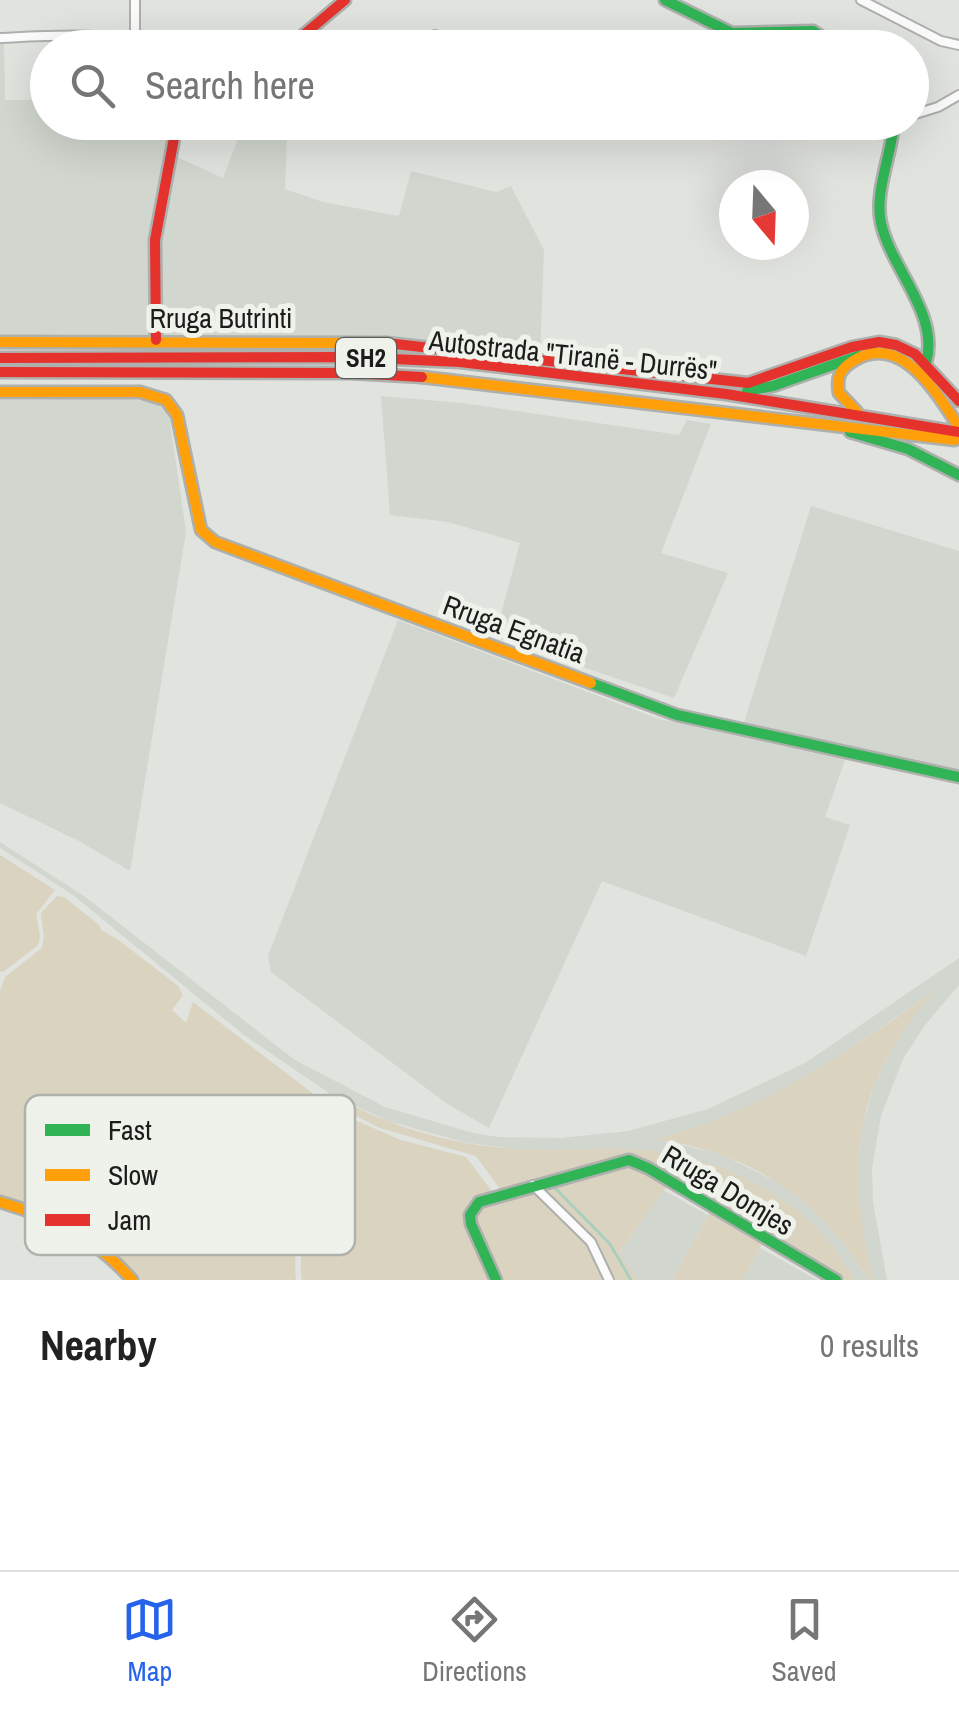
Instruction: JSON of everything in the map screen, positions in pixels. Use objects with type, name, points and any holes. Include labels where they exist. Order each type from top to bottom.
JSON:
[{"type":"main road","points":[[309,30],[345,0]]},
{"type":"main road","points":[[665,0],[726,30]]},
{"type":"main road","points":[[156,340],[155,240],[174,140]]},
{"type":"main road","points":[[891,140],[880,221],[904,272],[931,348],[926,363]]},
{"type":"main road","name":"Rruga Butrinti","points":[[0,342],[384,343],[749,387]]},
{"type":"main road","points":[[726,394],[872,342],[903,347],[926,363],[959,401]]},
{"type":"main road","points":[[749,387],[772,386],[874,352],[903,358],[924,375],[959,430]]},
{"type":"main road","points":[[857,412],[843,401],[837,382],[842,368],[858,356]]},
{"type":"main road","name":"Autostrada \"Tiranë - Durrës\"","points":[[0,358],[347,357],[460,362],[726,394],[959,430]]},
{"type":"main road","name":"Autostrada \"Tiranë - Durrës\"","points":[[0,372],[351,373],[461,380],[959,440]]},
{"type":"main road","name":"Rruga Egnatia","points":[[0,392],[140,392],[163,396],[175,408],[180,422],[199,524],[215,542],[678,714],[959,777]]},
{"type":"main road","points":[[830,425],[908,449],[959,475]]},
{"type":"main road","name":"Rruga Domjes","points":[[496,1280],[477,1240],[470,1214],[478,1202],[621,1162],[638,1163],[836,1280]]},
{"type":"main road","points":[[0,1202],[25,1209]]},
{"type":"main road","points":[[111,1255],[132,1280]]},
{"type":"street","points":[[134,0],[135,30]]},
{"type":"street","points":[[861,0],[920,30]]},
{"type":"street","points":[[929,35],[959,45]]},
{"type":"street","points":[[0,38],[30,37]]},
{"type":"street","points":[[929,110],[959,95]]},
{"type":"street","points":[[533,1185],[591,1242],[609,1280]]},
{"type":"shaded area","points":[[0,43],[4,43],[5,100],[30,100],[30,140],[167,140],[177,157],[223,178],[238,140],[287,140],[285,189],[323,202],[399,216],[411,171],[496,192],[511,186],[544,250],[540,358],[451,348],[0,342]]},
{"type":"shaded area","points":[[381,396],[462,403],[679,435],[687,420],[711,424],[661,553],[728,573],[674,698],[495,637],[520,543],[448,522],[390,515]]},
{"type":"shaded area","points":[[0,400],[149,401],[169,415],[186,532],[130,871],[0,803]]},
{"type":"shaded area","points":[[811,506],[959,551],[959,774],[743,726]]},
{"type":"shaded area","points":[[398,620],[659,719],[845,760],[825,817],[850,825],[806,956],[602,881],[489,1128],[446,1103],[271,972],[268,956]]},
{"type":"shaded area","points":[[0,842],[84,896],[295,1060],[385,1107],[498,1137],[561,1138],[628,1131],[708,1109],[805,1063],[959,958],[959,985],[903,1059],[881,1116],[872,1169],[873,1202],[887,1280],[873,1280],[860,1224],[858,1165],[862,1128],[874,1086],[895,1041],[930,994],[779,1092],[715,1122],[657,1139],[721,1154],[781,1184],[813,1209],[841,1239],[869,1280],[856,1280],[809,1221],[775,1195],[719,1167],[656,1151],[521,1150],[463,1142],[388,1121],[355,1106],[355,1095],[332,1095],[244,1035],[73,895],[0,848]]},
{"type":"shaded area","points":[[0,855],[55,890],[36,914],[38,945],[3,972],[0,971]]},
{"type":"shaded area","points":[[57,896],[64,897],[101,930],[178,986],[183,995],[172,1010],[186,1023],[193,1002],[315,1095],[25,1095],[25,1207],[0,1199],[0,991],[5,977],[42,948],[41,913]]},
{"type":"shaded area","points":[[935,991],[886,1059],[863,1126],[860,1199],[873,1280],[869,1280],[827,1225],[778,1183],[721,1155],[654,1139],[693,1128],[766,1097],[835,1058]]},
{"type":"shaded area","points":[[355,1107],[394,1124],[470,1144],[534,1150],[635,1149],[705,1162],[749,1180],[790,1205],[822,1234],[856,1280],[846,1280],[636,1159],[500,1189],[476,1156],[380,1128],[355,1116]]},
{"type":"shaded area","points":[[355,1120],[401,1140],[466,1157],[494,1194],[633,1167],[667,1186],[619,1253],[638,1280],[302,1280],[302,1255],[355,1255]]},
{"type":"shaded area","points":[[663,1190],[708,1215],[672,1280],[638,1280],[619,1254]]},
{"type":"shaded area","points":[[710,1212],[763,1242],[743,1280],[672,1280]]},
{"type":"shaded area","points":[[760,1248],[817,1280],[743,1280]]},
{"type":"shaded area","points":[[119,1255],[296,1255],[296,1280],[136,1280]]},
{"type":"waterway","points":[[554,1187],[610,1244],[631,1280]]},
{"type":"traffic: fast","points":[[665,0],[726,30]]},
{"type":"traffic: fast","points":[[892,140],[879,211],[886,240],[921,309],[928,345],[926,363]]},
{"type":"traffic: fast","points":[[747,391],[773,386],[858,356]]},
{"type":"traffic: fast","points":[[850,432],[908,449],[959,475]]},
{"type":"traffic: fast","points":[[591,683],[677,715],[959,777]]},
{"type":"traffic: fast","points":[[496,1280],[471,1224],[470,1215],[479,1202],[629,1160],[836,1280]]},
{"type":"traffic: slow","points":[[0,342],[386,343]]},
{"type":"traffic: slow","points":[[857,412],[839,393],[840,374],[853,361],[870,354],[887,354],[916,370],[959,427]]},
{"type":"traffic: slow","points":[[422,377],[955,440]]},
{"type":"traffic: slow","points":[[0,392],[140,392],[166,400],[177,415],[201,530],[215,542],[591,683]]},
{"type":"traffic: slow","points":[[0,1202],[25,1211]]},
{"type":"traffic: slow","points":[[107,1255],[132,1280]]},
{"type":"traffic: jam","points":[[309,30],[345,0]]},
{"type":"traffic: jam","points":[[156,340],[155,240],[174,140]]},
{"type":"traffic: jam","points":[[386,343],[748,383],[852,347],[879,342],[915,354],[959,401]]},
{"type":"traffic: jam","points":[[0,358],[347,357],[460,362],[726,394],[959,432]]},
{"type":"traffic: jam","points":[[0,372],[351,373],[422,377]]}]
